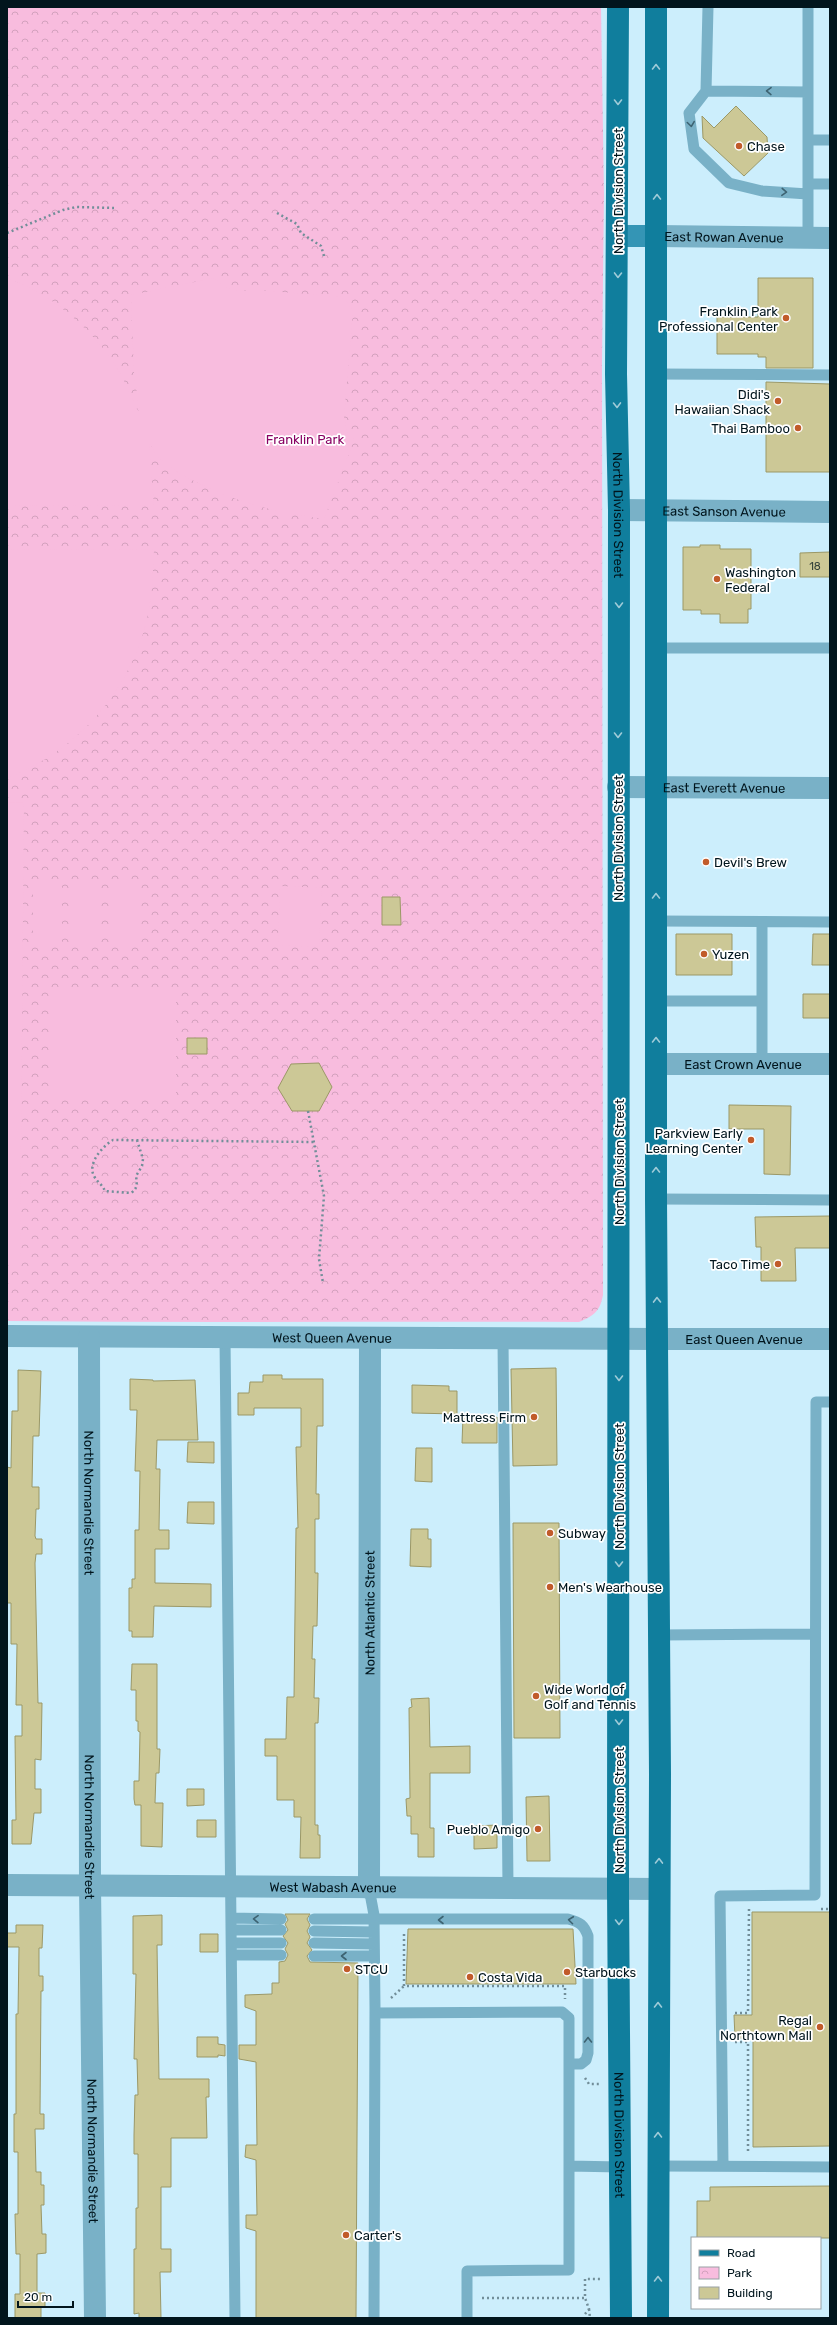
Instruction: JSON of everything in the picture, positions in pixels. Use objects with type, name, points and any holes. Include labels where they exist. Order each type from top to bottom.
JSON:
[{"type":"main road","name":"North Division Street","points":[[618,7],[618,236],[616,374],[619,510],[618,1889],[621,2318]]},
{"type":"main road","points":[[656,7],[656,1199],[659,1635],[658,2318]]},
{"type":"main road","name":"East Rowan Avenue","points":[[618,236],[656,236]]},
{"type":"street","name":"East Rowan Avenue","points":[[656,236],[830,238]]},
{"type":"street","name":"East Sanson Avenue","points":[[619,510],[830,512]]},
{"type":"street","name":"East Everett Avenue","points":[[618,787],[830,788]]},
{"type":"street","name":"East Crown Avenue","points":[[656,1064],[830,1064]]},
{"type":"street","name":"West Queen Avenue","points":[[7,1336],[370,1339],[657,1339]]},
{"type":"street","name":"North Normandie Street","points":[[89,1337],[90,1885],[95,2318]]},
{"type":"street","name":"North Atlantic Street","points":[[369,1888],[370,1339]]},
{"type":"street","name":"East Queen Avenue","points":[[657,1339],[830,1339]]},
{"type":"street","name":"West Wabash Avenue","points":[[7,1885],[659,1889]]},
{"type":"lane","points":[[708,7],[706,91],[689,113],[694,149],[729,183],[762,191],[808,189],[830,184]]},
{"type":"lane","points":[[808,7],[808,238]]},
{"type":"lane","points":[[706,91],[808,92]]},
{"type":"lane","points":[[808,140],[830,140]]},
{"type":"lane","points":[[656,374],[830,375]]},
{"type":"lane","points":[[656,648],[830,648]]},
{"type":"lane","points":[[656,921],[830,922]]},
{"type":"lane","points":[[762,922],[762,1064]]},
{"type":"lane","points":[[656,1001],[762,1001]]},
{"type":"lane","points":[[656,1199],[830,1200]]},
{"type":"lane","points":[[225,1338],[232,1886],[235,2318]]},
{"type":"lane","points":[[503,1339],[508,1888]]},
{"type":"lane","points":[[723,2166],[720,1896],[815,1895],[816,1402],[830,1402]]},
{"type":"lane","points":[[659,1635],[815,1634]]},
{"type":"lane","points":[[369,1888],[374,1920],[374,2318]]},
{"type":"lane","points":[[314,1919],[568,1919],[578,1921],[584,1927],[588,1936],[588,2053],[586,2060],[580,2064],[569,2064]]},
{"type":"lane","points":[[232,1924],[281,1925]]},
{"type":"lane","points":[[314,1931],[374,1932]]},
{"type":"lane","points":[[232,1942],[281,1943]]},
{"type":"lane","points":[[314,1944],[374,1944]]},
{"type":"lane","points":[[232,1955],[281,1955]]},
{"type":"lane","points":[[314,1956],[374,1956]]},
{"type":"lane","points":[[375,2013],[562,2012],[568,2018],[568,2270],[467,2271],[467,2318]]},
{"type":"lane","points":[[569,2166],[620,2167]]},
{"type":"lane","points":[[658,2166],[830,2167]]},
{"type":"path","points":[[7,233],[63,210],[76,207],[114,208]]},
{"type":"path","points":[[277,212],[297,224],[301,233],[321,246],[324,256]]},
{"type":"path","points":[[308,1111],[324,1196],[320,1259],[323,1283]]},
{"type":"path","points":[[137,1140],[143,1159],[142,1166],[136,1176],[137,1185],[135,1190],[132,1193],[105,1191],[102,1184],[93,1175],[94,1162],[107,1144],[113,1140],[137,1140],[314,1142]]},
{"type":"path","points":[[732,2013],[748,2013],[748,1908],[756,1908]]},
{"type":"path","points":[[815,1909],[830,1909]]},
{"type":"path","points":[[404,1927],[404,1986]]},
{"type":"path","points":[[390,1998],[404,1986],[565,1986],[565,2001]]},
{"type":"path","points":[[732,2035],[732,2042],[748,2042],[748,2152],[755,2152]]},
{"type":"path","points":[[585,2077],[588,2084],[601,2084]]},
{"type":"path","points":[[590,2318],[589,2309],[585,2298],[585,2279],[601,2278]]},
{"type":"path","points":[[467,2298],[585,2298]]},
{"type":"path","points":[[585,2314],[589,2309]]},
{"type":"green space","name":"Franklin Park","points":[[7,7],[601,7],[604,195],[602,363],[603,1295],[596,1312],[584,1320],[579,1322],[7,1321]]},
{"type":"green space","points":[[7,278],[23,284],[53,302],[68,313],[94,337],[115,365],[140,414],[134,374],[131,295],[214,278],[224,286],[237,291],[270,291],[341,297],[348,303],[353,311],[344,417],[347,431],[354,440],[324,519],[291,514],[259,506],[213,490],[188,478],[170,467],[159,458],[149,443],[154,506],[7,505]]},
{"type":"green space","points":[[7,549],[154,550],[153,578],[146,623],[138,649],[126,674],[112,696],[95,717],[76,736],[55,753],[32,767],[7,778]]},
{"type":"green space","points":[[7,802],[24,803],[20,1257],[7,1257]]},
{"type":"green space","points":[[33,880],[62,880],[62,945],[33,945]]},
{"type":"green space","points":[[70,880],[100,880],[100,945],[70,945]]},
{"type":"green space","points":[[110,880],[139,880],[139,945],[110,945]]},
{"type":"green space","points":[[280,886],[322,888],[319,947],[278,945]]},
{"type":"green space","points":[[51,992],[176,992],[176,1097],[51,1097]]},
{"type":"building","name":"Chase","points":[[736,106],[767,137],[768,153],[744,176],[703,138],[702,116],[714,128]]},
{"type":"building","name":"Franklin Park Professional Center","points":[[758,278],[813,278],[813,368],[766,368],[766,357],[758,357],[758,354],[717,354],[717,317],[758,317]]},
{"type":"building","name":"Thai Bamboo","points":[[766,382],[830,384],[830,472],[766,472]]},
{"type":"building","name":"Washington Federal","points":[[700,545],[720,545],[720,549],[751,549],[751,609],[748,609],[748,623],[720,623],[720,614],[701,614],[701,610],[683,610],[683,547],[700,547]]},
{"type":"building","points":[[830,552],[830,577],[800,577],[800,553]]},
{"type":"building","points":[[382,897],[400,897],[401,925],[382,925]]},
{"type":"building","name":"Yuzen","points":[[676,934],[732,934],[732,975],[676,975]]},
{"type":"building","points":[[813,934],[830,934],[830,965],[812,965]]},
{"type":"building","points":[[803,994],[830,994],[830,1018],[803,1018]]},
{"type":"building","points":[[187,1038],[207,1038],[207,1054],[187,1054]]},
{"type":"building","points":[[319,1063],[332,1087],[319,1111],[292,1111],[278,1088],[291,1064]]},
{"type":"building","points":[[729,1105],[791,1106],[790,1175],[764,1174],[764,1129],[729,1129]]},
{"type":"building","name":"Taco Time","points":[[830,1216],[830,1248],[795,1248],[796,1281],[761,1281],[761,1247],[756,1247],[755,1217]]},
{"type":"building","name":"Mattress Firm","points":[[556,1368],[557,1465],[513,1466],[511,1369]]},
{"type":"building","points":[[18,1370],[41,1371],[39,1436],[33,1436],[32,1487],[39,1487],[39,1509],[36,1509],[35,1536],[36,1539],[42,1539],[42,1554],[36,1554],[35,1563],[38,1703],[42,1703],[41,1760],[35,1759],[35,1789],[41,1789],[41,1813],[34,1813],[31,1844],[12,1844],[12,1820],[16,1820],[15,1736],[22,1736],[22,1705],[16,1705],[17,1644],[11,1644],[11,1603],[7,1603],[7,1467],[11,1468],[12,1411],[18,1411]]},
{"type":"building","points":[[263,1375],[282,1375],[282,1379],[323,1379],[323,1426],[317,1426],[316,1494],[319,1494],[319,1519],[315,1519],[315,1573],[318,1573],[317,1626],[313,1626],[312,1659],[315,1659],[314,1698],[319,1698],[318,1723],[315,1723],[315,1825],[318,1825],[318,1835],[320,1835],[320,1858],[300,1858],[301,1817],[294,1817],[294,1800],[277,1800],[277,1756],[265,1756],[265,1739],[286,1739],[287,1697],[294,1697],[296,1528],[298,1528],[296,1447],[301,1447],[301,1408],[254,1408],[254,1415],[238,1415],[238,1393],[249,1393],[250,1382],[263,1382]]},
{"type":"building","points":[[130,1379],[153,1381],[195,1380],[198,1440],[157,1440],[156,1469],[160,1469],[159,1530],[169,1530],[169,1549],[155,1549],[155,1583],[211,1584],[211,1607],[154,1606],[153,1637],[132,1637],[132,1631],[129,1631],[129,1588],[132,1588],[132,1579],[135,1579],[135,1530],[139,1530],[140,1471],[135,1471],[137,1410],[130,1410]]},
{"type":"building","points":[[412,1385],[449,1386],[449,1391],[457,1391],[457,1414],[412,1413]]},
{"type":"building","points":[[463,1416],[497,1417],[497,1443],[462,1443]]},
{"type":"building","points":[[188,1442],[214,1442],[214,1463],[187,1462]]},
{"type":"building","points":[[416,1448],[432,1448],[432,1482],[415,1481]]},
{"type":"building","points":[[188,1502],[214,1502],[214,1524],[187,1523]]},
{"type":"building","points":[[513,1523],[559,1523],[560,1738],[514,1738]]},
{"type":"building","points":[[411,1529],[428,1529],[428,1539],[431,1539],[431,1567],[410,1566]]},
{"type":"building","points":[[132,1664],[157,1664],[157,1749],[160,1749],[159,1773],[156,1773],[155,1803],[163,1803],[162,1847],[141,1846],[141,1805],[135,1805],[134,1799],[134,1781],[139,1781],[140,1732],[138,1731],[138,1721],[136,1721],[136,1690],[131,1690]]},
{"type":"building","points":[[429,1698],[430,1747],[470,1746],[470,1773],[430,1773],[430,1828],[434,1828],[434,1857],[418,1857],[418,1834],[411,1834],[411,1816],[407,1816],[406,1799],[410,1798],[409,1708],[412,1707],[411,1699]]},
{"type":"building","points":[[187,1789],[204,1789],[204,1805],[187,1806]]},
{"type":"building","name":"Pueblo Amigo","points":[[549,1796],[550,1861],[527,1861],[526,1797]]},
{"type":"building","points":[[197,1820],[216,1820],[216,1837],[197,1837]]},
{"type":"building","points":[[497,1825],[497,1848],[474,1849],[474,1826]]},
{"type":"building","points":[[752,1912],[830,1912],[830,2146],[753,2147],[753,2038],[735,2038],[734,2015],[752,2015]]},
{"type":"building","points":[[285,1914],[310,1914],[307,1919],[310,1925],[307,1931],[310,1937],[307,1943],[312,1950],[307,1956],[310,1962],[358,1963],[356,2318],[256,2318],[256,2231],[246,2228],[246,2215],[257,2215],[256,2160],[245,2157],[246,2145],[257,2145],[256,2062],[239,2059],[239,2045],[256,2045],[256,2011],[245,2007],[245,1995],[272,1994],[272,1983],[279,1983],[279,1962],[285,1961],[288,1955],[285,1949],[288,1943],[283,1936],[288,1930],[285,1924],[288,1920]]},
{"type":"building","points":[[162,1915],[162,1945],[157,1945],[159,2079],[209,2079],[209,2097],[206,2097],[207,2138],[171,2138],[171,2187],[161,2187],[161,2249],[171,2249],[171,2272],[160,2272],[161,2318],[139,2318],[139,2313],[134,2314],[134,2249],[136,2249],[136,2208],[138,2208],[138,2154],[134,2154],[134,2135],[135,2095],[138,2095],[137,2059],[134,2059],[136,1974],[133,1974],[133,1916]]},
{"type":"building","points":[[16,1925],[43,1925],[42,1948],[39,1948],[39,1976],[43,1976],[43,1991],[41,1991],[40,2114],[44,2114],[44,2129],[35,2129],[36,2172],[41,2172],[41,2185],[44,2185],[44,2205],[41,2205],[42,2234],[46,2234],[46,2253],[37,2254],[37,2293],[45,2293],[45,2307],[41,2307],[41,2318],[15,2318],[15,2294],[20,2294],[20,2254],[16,2254],[15,2214],[18,2214],[18,2152],[14,2152],[14,2114],[16,2114],[16,2014],[18,2014],[19,1947],[7,1947],[7,1933],[16,1933]]},
{"type":"building","points":[[408,1929],[573,1929],[576,1984],[406,1984]]},
{"type":"building","points":[[200,1934],[218,1934],[218,1952],[200,1952]]},
{"type":"building","points":[[197,2037],[218,2037],[218,2044],[225,2045],[225,2056],[218,2055],[218,2057],[197,2057]]},
{"type":"building","points":[[830,2186],[830,2238],[697,2237],[697,2201],[710,2201],[710,2187]]},
{"type":"place","name":"Chase","points":[[739,146]]},
{"type":"place","name":"Franklin Park Professional Center","points":[[786,318]]},
{"type":"place","name":"Didi's Hawaiian Shack","points":[[778,401]]},
{"type":"place","name":"Thai Bamboo","points":[[798,428]]},
{"type":"place","name":"Washington Federal","points":[[717,579]]},
{"type":"place","name":"Devil's Brew","points":[[706,862]]},
{"type":"place","name":"Yuzen","points":[[704,954]]},
{"type":"place","name":"Parkview Early Learning Center","points":[[751,1140]]},
{"type":"place","name":"Taco Time","points":[[778,1264]]},
{"type":"place","name":"Mattress Firm","points":[[534,1417]]},
{"type":"place","name":"Subway","points":[[550,1533]]},
{"type":"place","name":"Men's Wearhouse","points":[[550,1587]]},
{"type":"place","name":"Wide World of Golf and Tennis","points":[[536,1696]]},
{"type":"place","name":"Pueblo Amigo","points":[[538,1829]]},
{"type":"place","name":"STCU","points":[[347,1969]]},
{"type":"place","name":"Starbucks","points":[[567,1972]]},
{"type":"place","name":"Costa Vida","points":[[470,1977]]},
{"type":"place","name":"Regal Northtown Mall","points":[[820,2027]]},
{"type":"place","name":"Carter's","points":[[346,2235]]}]
